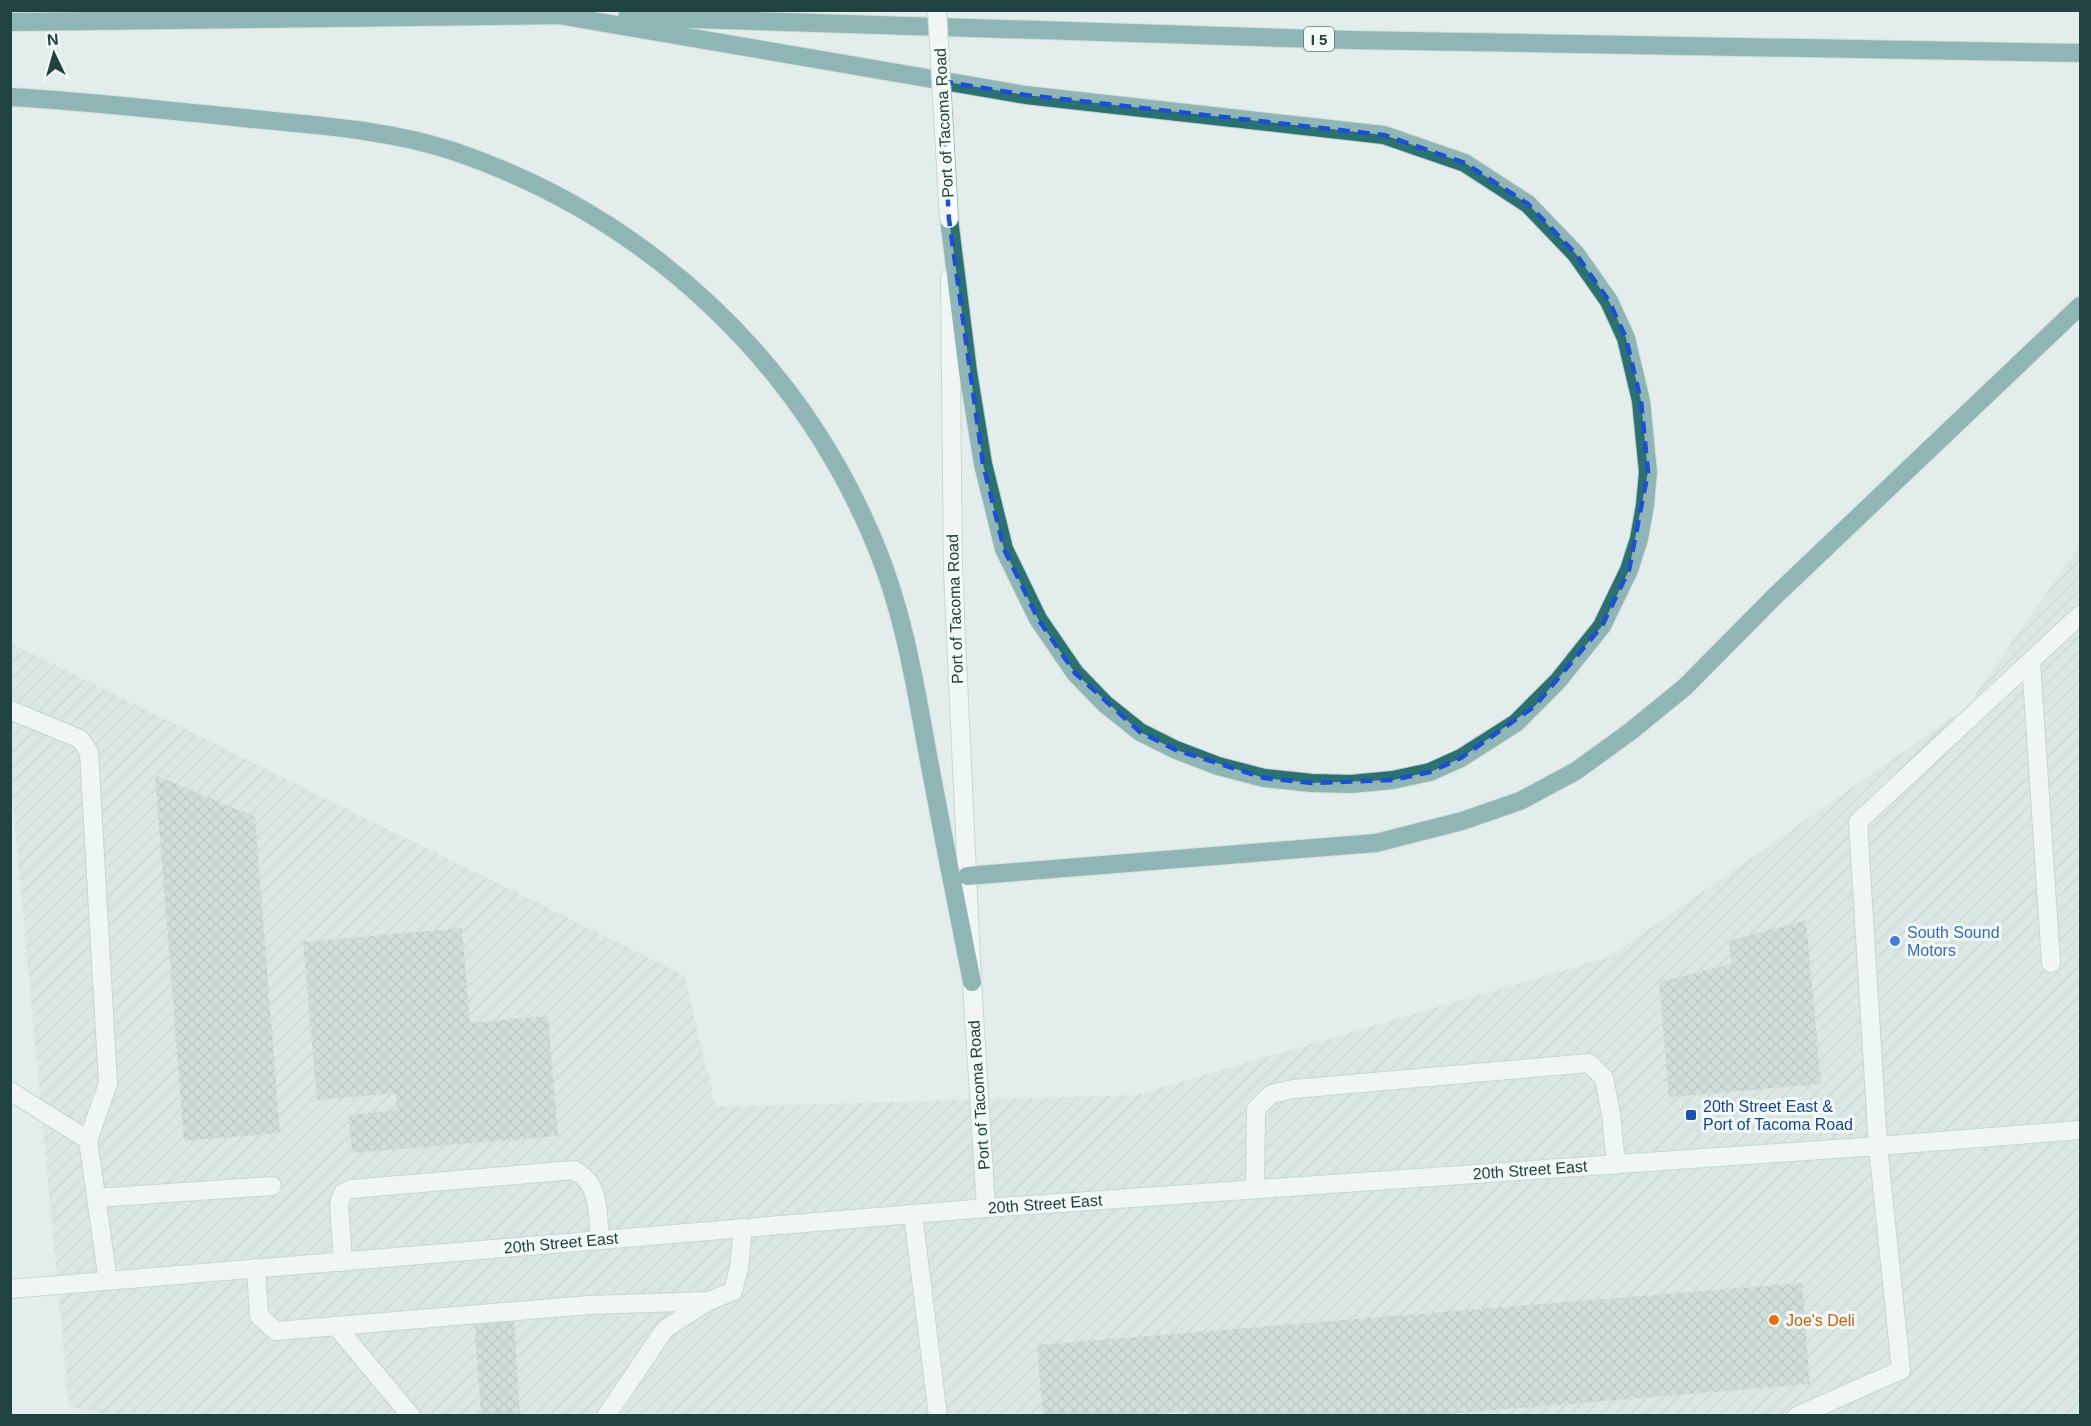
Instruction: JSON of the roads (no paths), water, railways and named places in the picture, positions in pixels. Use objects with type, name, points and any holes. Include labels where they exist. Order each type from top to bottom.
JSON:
[{"type":"highway","points":[[558,15],[1026,95],[1384,135],[1465,163],[1528,204],[1576,254],[1609,301],[1626,338],[1641,401],[1648,472],[1639,539],[1629,570],[1602,626],[1557,681],[1516,723],[1461,758],[1430,772],[1351,784],[1264,778],[1218,766],[1176,750],[1140,732],[1105,704],[1076,673],[1038,619],[1004,549],[981,452],[968,372],[949,219]]},
{"type":"highway","name":"I 5","points":[[10,22],[558,15],[1351,40],[2080,53]]},
{"type":"highway","points":[[10,97],[366,130],[453,151],[517,176],[573,205],[638,245],[688,283],[745,339],[798,404],[844,480],[878,551],[903,626],[972,982]]},
{"type":"highway","points":[[967,876],[1376,843],[1462,821],[1520,801],[1576,771],[1631,731],[1685,687],[1774,597],[2080,306]]},
{"type":"main road","name":"Port of Tacoma Road","points":[[938,10],[949,219],[953,572],[972,982],[986,1208]]},
{"type":"main road","points":[[1797,1416],[1901,1370],[1878,1146],[1858,822],[2080,615]]},
{"type":"main road","points":[[2031,661],[2050,963]]},
{"type":"main road","points":[[10,710],[80,739],[89,752],[108,1084],[88,1140],[108,1281]]},
{"type":"main road","points":[[1255,1189],[1256,1109],[1270,1094],[1294,1089],[1589,1063],[1604,1078],[1611,1114],[1616,1164]]},
{"type":"main road","points":[[10,1091],[88,1140]]},
{"type":"main road","name":"20th Street East","points":[[10,1289],[986,1208],[2080,1130]]},
{"type":"main road","points":[[343,1262],[339,1204],[343,1194],[351,1189],[574,1170],[584,1175],[594,1187],[600,1240]]},
{"type":"main road","points":[[96,1198],[272,1186]]},
{"type":"main road","points":[[913,1214],[938,1416]]},
{"type":"main road","points":[[606,1416],[665,1329],[709,1301],[733,1291],[739,1268],[743,1228]]},
{"type":"main road","points":[[256,1269],[260,1316],[276,1331],[589,1305],[709,1301]]},
{"type":"main road","points":[[336,1326],[411,1416]]},
{"type":"place","name":"South Sound Motors","points":[[1895,941]]},
{"type":"place","name":"20th Street East & Port of Tacoma Road","points":[[1691,1115]]},
{"type":"place","name":"Joe's Deli","points":[[1774,1320]]}]
